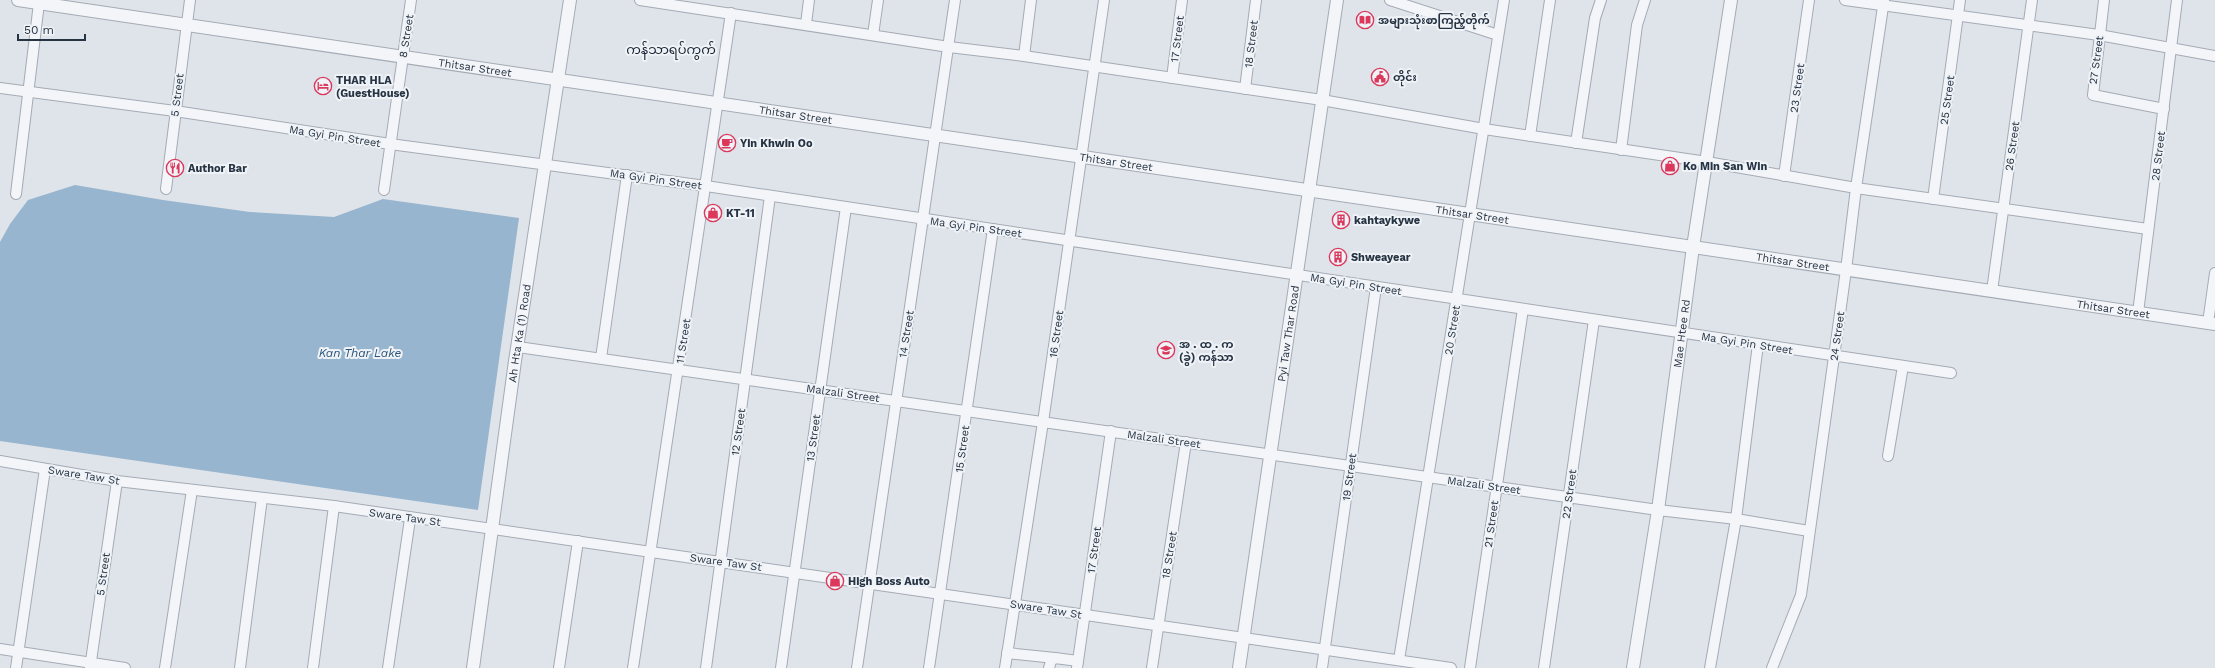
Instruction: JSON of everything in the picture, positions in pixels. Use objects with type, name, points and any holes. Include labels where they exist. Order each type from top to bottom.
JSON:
[{"type":"street","name":"Thitsar Street","points":[[18,0],[2211,324]]},
{"type":"street","name":"5 Street","points":[[166,189],[190,0]]},
{"type":"street","name":"8 Street","points":[[384,190],[412,0]]},
{"type":"street","name":"Ah Hta Ka (1) Road","points":[[473,668],[518,347],[570,0]]},
{"type":"street","points":[[640,0],[806,24],[949,47],[1024,56],[1322,100],[1484,129],[1576,144],[1707,162],[1856,188],[2148,229]]},
{"type":"street","points":[[806,24],[809,0]]},
{"type":"street","points":[[873,35],[878,0]]},
{"type":"street","name":"14 Street","points":[[857,668],[895,400],[924,219],[955,0]]},
{"type":"street","points":[[1024,56],[1031,0]]},
{"type":"street","name":"16 Street","points":[[1005,668],[1043,422],[1104,0]]},
{"type":"street","name":"17 Street","points":[[1172,78],[1182,0]]},
{"type":"street","name":"18 Street","points":[[1245,89],[1256,0]]},
{"type":"street","name":"Pyi Taw Thar Road","points":[[1239,668],[1337,0]]},
{"type":"street","points":[[1390,0],[1498,36]]},
{"type":"street","name":"20 Street","points":[[1399,660],[1504,0]]},
{"type":"street","points":[[1530,136],[1550,0]]},
{"type":"street","points":[[1576,144],[1595,18],[1601,0]]},
{"type":"street","points":[[1621,150],[1637,25],[1645,0]]},
{"type":"street","name":"Mae Htee Rd","points":[[1633,668],[1658,510],[1692,247],[1707,162],[1731,0]]},
{"type":"street","name":"23 Street","points":[[1784,176],[1809,0]]},
{"type":"street","points":[[1845,0],[1883,3],[1958,16],[2099,35],[2215,56]]},
{"type":"street","name":"25 Street","points":[[1933,199],[1960,0]]},
{"type":"street","name":"26 Street","points":[[1992,291],[2032,0]]},
{"type":"street","name":"27 Street","points":[[2104,0],[2093,95],[2164,109]]},
{"type":"street","name":"28 Street","points":[[2138,313],[2177,0]]},
{"type":"street","points":[[16,194],[39,3]]},
{"type":"street","name":"24 Street","points":[[1772,668],[1800,596],[1883,3]]},
{"type":"street","name":"11 Street","points":[[633,668],[732,13]]},
{"type":"street","name":"Ma Gyi Pin Street","points":[[0,88],[175,111],[390,144],[706,186],[1951,373]]},
{"type":"street","points":[[601,358],[628,175]]},
{"type":"street","name":"12 Street","points":[[706,668],[770,196]]},
{"type":"street","name":"13 Street","points":[[781,668],[846,207]]},
{"type":"street","name":"15 Street","points":[[929,668],[993,229]]},
{"type":"street","points":[[2211,324],[2215,273]]},
{"type":"street","name":"19 Street","points":[[1322,668],[1376,287]]},
{"type":"street","name":"21 Street","points":[[1470,668],[1523,309]]},
{"type":"street","name":"22 Street","points":[[1544,668],[1594,320]]},
{"type":"street","points":[[1710,668],[1736,519],[1758,344]]},
{"type":"street","name":"Malzali Street","points":[[518,347],[1658,510],[1736,519],[1809,531]]},
{"type":"street","points":[[1888,456],[1903,366]]},
{"type":"street","name":"17 Street","points":[[1077,664],[1111,431]]},
{"type":"street","name":"18 Street","points":[[1152,668],[1186,442]]},
{"type":"street","name":"Sware Taw St","points":[[0,461],[117,481],[334,506],[410,519],[492,528],[1451,668]]},
{"type":"street","points":[[16,668],[45,469]]},
{"type":"street","name":"5 Street","points":[[90,665],[117,481]]},
{"type":"street","points":[[165,668],[192,490]]},
{"type":"street","points":[[240,668],[262,498]]},
{"type":"street","points":[[313,668],[334,506]]},
{"type":"street","points":[[388,668],[410,519]]},
{"type":"street","points":[[559,668],[578,541]]},
{"type":"street","points":[[0,649],[90,665],[125,668]]},
{"type":"street","points":[[1007,653],[1055,658],[1077,664]]},
{"type":"street","points":[[1049,668],[1051,661],[1055,658]]},
{"type":"water","name":"Kan Thar Lake","points":[[75,185],[163,200],[250,212],[334,217],[383,199],[519,218],[478,510],[0,441],[0,242],[10,224],[28,200]]},
{"type":"place","name":"အများသုံးစာကြည့်တိုက်","points":[[1365,20]]},
{"type":"place","name":"တိုင်း","points":[[1380,77]]},
{"type":"place","name":"THAR HLA (GuestHouse)","points":[[323,86]]},
{"type":"place","name":"Yin Khwin Oo","points":[[727,143]]},
{"type":"place","name":"Ko Min San Win","points":[[1670,166]]},
{"type":"place","name":"Author Bar","points":[[175,168]]},
{"type":"place","name":"KT-11","points":[[713,213]]},
{"type":"place","name":"kahtaykywe","points":[[1341,220]]},
{"type":"place","name":"Shweayear","points":[[1338,257]]},
{"type":"place","name":"အ . ထ . က (ခွဲ) ကန်သာ","points":[[1166,350]]},
{"type":"place","name":"High Boss Auto","points":[[835,581]]},
{"type":"district","name":"ကန်သာရပ်ကွက်","points":[[671,49]]}]
